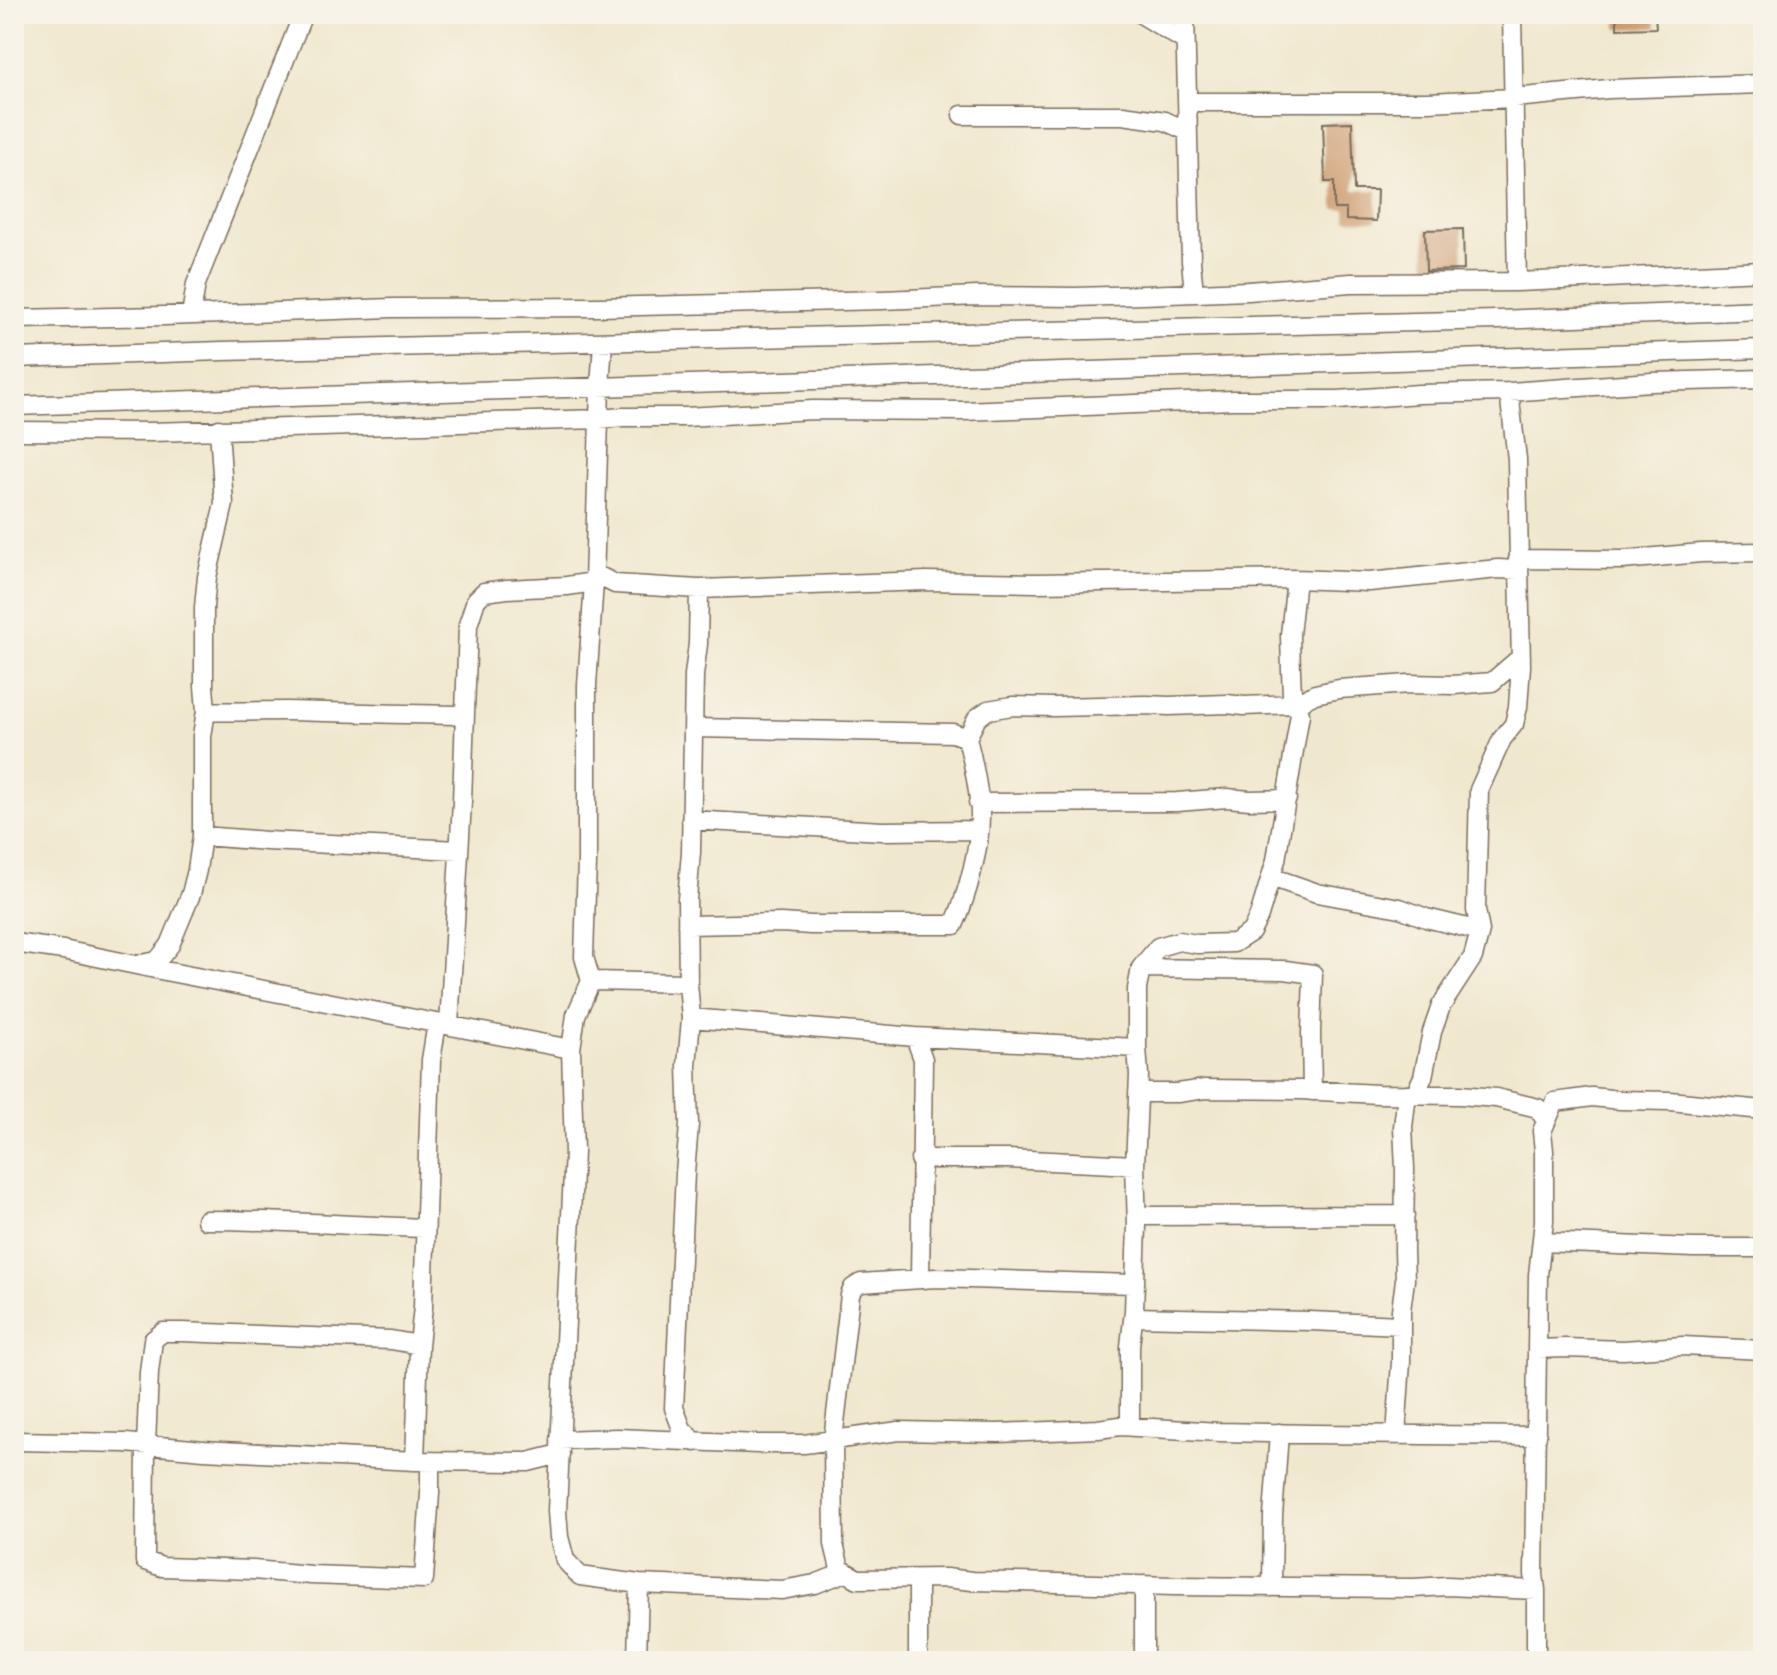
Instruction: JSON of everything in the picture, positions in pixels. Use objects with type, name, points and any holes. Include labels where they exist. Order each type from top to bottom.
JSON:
[{"type":"street","points":[[191,315],[196,284],[303,14]]},
{"type":"street","points":[[1141,14],[1185,41]]},
{"type":"street","points":[[1185,14],[1194,293]]},
{"type":"street","points":[[1512,14],[1517,282]]},
{"type":"street","points":[[1187,102],[1428,102],[1609,89],[1763,84]]},
{"type":"street","points":[[962,115],[1123,115],[1165,121],[1187,131]]},
{"type":"street","points":[[14,319],[392,308],[598,307],[978,296],[1075,297],[1351,283],[1517,282],[1763,271]]},
{"type":"street","points":[[14,358],[1498,320],[1763,310]]},
{"type":"street","points":[[603,342],[587,685],[584,957],[591,981],[576,1015],[571,1049],[573,1168],[557,1511],[559,1537],[565,1560],[580,1576],[639,1584],[782,1590],[815,1584],[846,1572]]},
{"type":"street","points":[[14,406],[1763,349]]},
{"type":"street","points":[[14,431],[151,432],[813,410],[963,411],[1233,400],[1338,400],[1652,382],[1763,379]]},
{"type":"street","points":[[1396,1435],[1405,1280],[1403,1127],[1411,1094],[1423,1077],[1441,1006],[1473,957],[1480,931],[1476,910],[1479,790],[1502,739],[1514,724],[1518,707],[1521,657],[1517,459],[1509,392]]},
{"type":"street","points":[[138,965],[157,961],[170,945],[191,894],[197,870],[202,836],[207,577],[224,504],[219,429]]},
{"type":"street","points":[[419,1345],[391,1340],[163,1332],[153,1340],[149,1372],[145,1561],[162,1567],[424,1579],[430,1493],[422,1461],[419,1345],[431,1060],[443,1024],[459,850],[468,625],[476,600],[484,592],[567,586],[594,578],[615,584],[699,589],[927,581],[1036,583],[1296,579],[1369,582],[1518,565],[1763,552]]},
{"type":"street","points":[[1130,1426],[1130,1346],[1134,1317],[1137,1216],[1137,989],[1141,968],[1158,947],[1179,941],[1234,943],[1251,932],[1259,916],[1271,877],[1287,799],[1300,714],[1292,694],[1290,635],[1296,579]]},
{"type":"street","points":[[695,1442],[682,1429],[674,1408],[689,1125],[687,1066],[691,1018],[687,925],[699,589]]},
{"type":"street","points":[[687,925],[954,925],[962,907],[977,844],[980,814],[967,738],[977,718],[988,710],[1012,706],[1296,704],[1315,694],[1339,689],[1492,682],[1521,657]]},
{"type":"street","points":[[206,711],[465,715]]},
{"type":"street","points":[[693,728],[930,732],[953,733],[967,738]]},
{"type":"street","points":[[978,803],[1287,799]]},
{"type":"street","points":[[691,820],[882,831],[978,830]]},
{"type":"street","points":[[202,836],[459,850]]},
{"type":"street","points":[[1271,877],[1317,893],[1400,908],[1426,918],[1480,931]]},
{"type":"street","points":[[14,943],[571,1049]]},
{"type":"street","points":[[1141,968],[1285,970],[1313,974],[1312,1091]]},
{"type":"street","points":[[591,981],[688,983]]},
{"type":"street","points":[[691,1018],[915,1037],[1137,1048]]},
{"type":"street","points":[[915,1037],[923,1059],[920,1278]]},
{"type":"street","points":[[1138,1093],[1205,1089],[1460,1095],[1496,1098],[1538,1108],[1546,1121]]},
{"type":"street","points":[[1536,1661],[1534,1574],[1538,1275],[1544,1221],[1542,1131],[1546,1121],[1555,1102],[1592,1097],[1763,1110]]},
{"type":"street","points":[[920,1159],[1008,1159],[1135,1165]]},
{"type":"street","points":[[1137,1216],[1405,1215]]},
{"type":"street","points":[[206,1220],[424,1228]]},
{"type":"street","points":[[1542,1242],[1667,1248],[1763,1248]]},
{"type":"street","points":[[1134,1284],[920,1278],[861,1283],[853,1288],[833,1440],[834,1544],[840,1569],[858,1579],[946,1578],[1144,1585],[1447,1586],[1536,1590]]},
{"type":"street","points":[[1134,1317],[1401,1325]]},
{"type":"street","points":[[1538,1349],[1623,1350],[1683,1346],[1763,1350]]},
{"type":"street","points":[[14,1441],[48,1440],[422,1461],[528,1462],[560,1447],[617,1438],[789,1444],[899,1431],[998,1433],[1130,1426],[1219,1432],[1537,1436]]},
{"type":"street","points":[[1272,1586],[1279,1433]]},
{"type":"street","points":[[918,1579],[918,1661]]},
{"type":"street","points":[[637,1661],[639,1584]]},
{"type":"street","points":[[1144,1585],[1144,1661]]},
{"type":"building","points":[[1617,14],[1655,14],[1656,28],[1617,29]]},
{"type":"building","points":[[1352,122],[1354,190],[1377,190],[1376,221],[1346,220],[1346,209],[1334,209],[1334,182],[1325,182],[1323,123]]},
{"type":"building","points":[[1463,229],[1464,270],[1426,271],[1425,230]]}]
